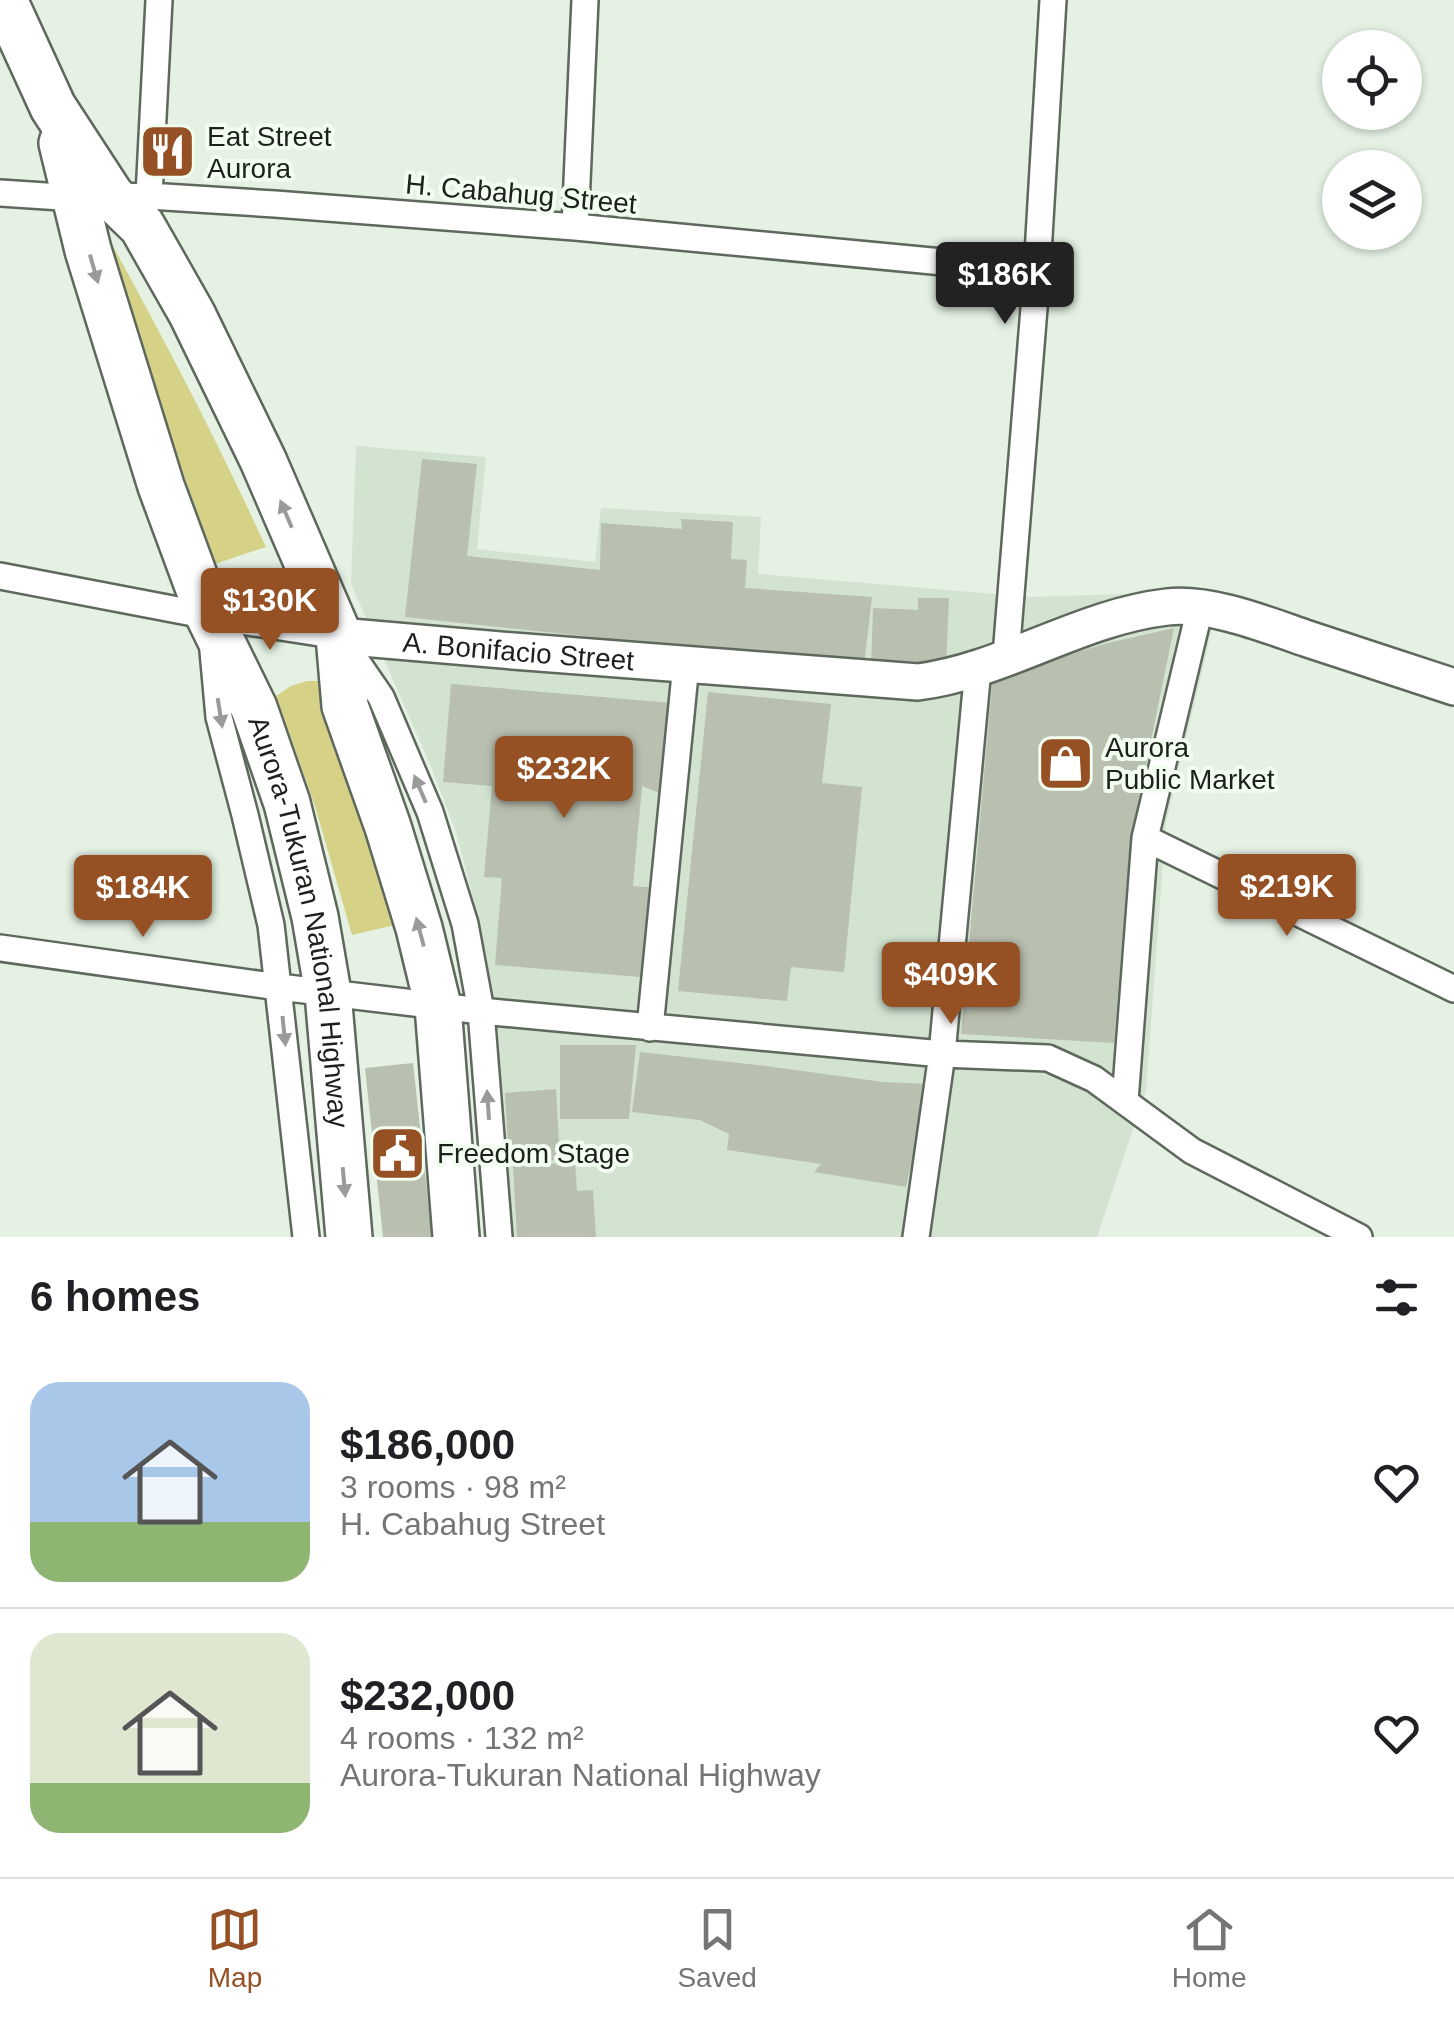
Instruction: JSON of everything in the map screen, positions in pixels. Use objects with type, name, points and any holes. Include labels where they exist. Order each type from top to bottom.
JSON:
[{"type":"highway","name":"Aurora-Tukuran National Highway","points":[[4,0],[53,107],[112,197],[142,226],[192,314],[263,460],[339,636],[346,706],[409,894],[460,1009],[456,1237]]},
{"type":"highway","name":"Aurora-Tukuran National Highway","points":[[112,197],[88,250],[161,486],[210,616],[254,708],[287,803],[315,917],[328,993],[349,1237]]},
{"type":"street","points":[[112,197],[160,0]]},
{"type":"street","points":[[575,227],[585,0]]},
{"type":"street","points":[[916,1237],[992,662],[1037,271],[1053,0]]},
{"type":"street","name":"H. Cabahug Street","points":[[0,194],[112,197],[575,227],[1037,271]]},
{"type":"street","name":"A. Bonifacio Street","points":[[0,576],[339,636],[918,682],[950,678],[1090,625],[1168,607],[1200,608],[1256,621],[1454,687]]},
{"type":"street","points":[[1125,1101],[1145,838],[1200,608]]},
{"type":"street","name":"Aurora-Tukuran National Highway","points":[[210,616],[219,717],[271,925],[306,1237]]},
{"type":"street","points":[[650,1028],[686,664]]},
{"type":"street","points":[[1145,838],[1454,990]]},
{"type":"street","points":[[0,948],[460,1009],[942,1054],[1048,1058],[1094,1078],[1192,1151],[1359,1237]]},
{"type":"street","name":"Aurora-Tukuran National Highway","points":[[460,1009],[498,1237]]},
{"type":"shaded area","points":[[100,223],[186,383],[266,547],[215,564]]},
{"type":"shaded area","points":[[356,446],[486,457],[477,549],[595,562],[601,508],[761,517],[758,574],[1030,597],[1221,591],[1166,823],[1146,1090],[1097,1237],[499,1237],[490,1011],[473,897],[456,832],[432,769],[351,584]]},
{"type":"shaded area","points":[[307,681],[319,681],[358,793],[395,925],[352,935],[315,806],[276,696]]},
{"type":"building","points":[[422,459],[477,464],[467,556],[600,570],[601,523],[682,529],[681,519],[733,522],[731,559],[747,560],[745,588],[872,597],[864,665],[593,642],[593,637],[405,617]]},
{"type":"building","points":[[918,598],[949,598],[946,671],[871,667],[873,608],[918,610]]},
{"type":"building","name":"Aurora Public Market","points":[[1174,628],[1130,843],[1114,1043],[961,1034],[992,684],[1051,660]]},
{"type":"building","points":[[451,684],[672,703],[664,795],[642,786],[633,886],[659,888],[651,978],[495,965],[502,878],[484,877],[492,786],[443,782]]},
{"type":"building","points":[[708,692],[831,704],[822,783],[862,787],[844,972],[791,967],[787,1001],[678,991]]},
{"type":"building","points":[[560,1045],[636,1045],[629,1119],[560,1119]]},
{"type":"building","points":[[640,1052],[883,1082],[929,1084],[906,1187],[814,1172],[821,1164],[727,1150],[729,1134],[700,1120],[632,1112]]},
{"type":"building","name":"Freedom Stage","points":[[413,1063],[432,1237],[383,1237],[365,1068]]},
{"type":"building","points":[[556,1089],[560,1160],[509,1163],[505,1093]]},
{"type":"building","points":[[575,1162],[577,1191],[593,1190],[596,1237],[517,1237],[513,1166]]},
{"type":"place","name":"Eat Street Aurora","points":[[168,152]]},
{"type":"place","name":"Aurora Public Market","points":[[1066,763]]},
{"type":"place","name":"Freedom Stage","points":[[398,1153]]}]
